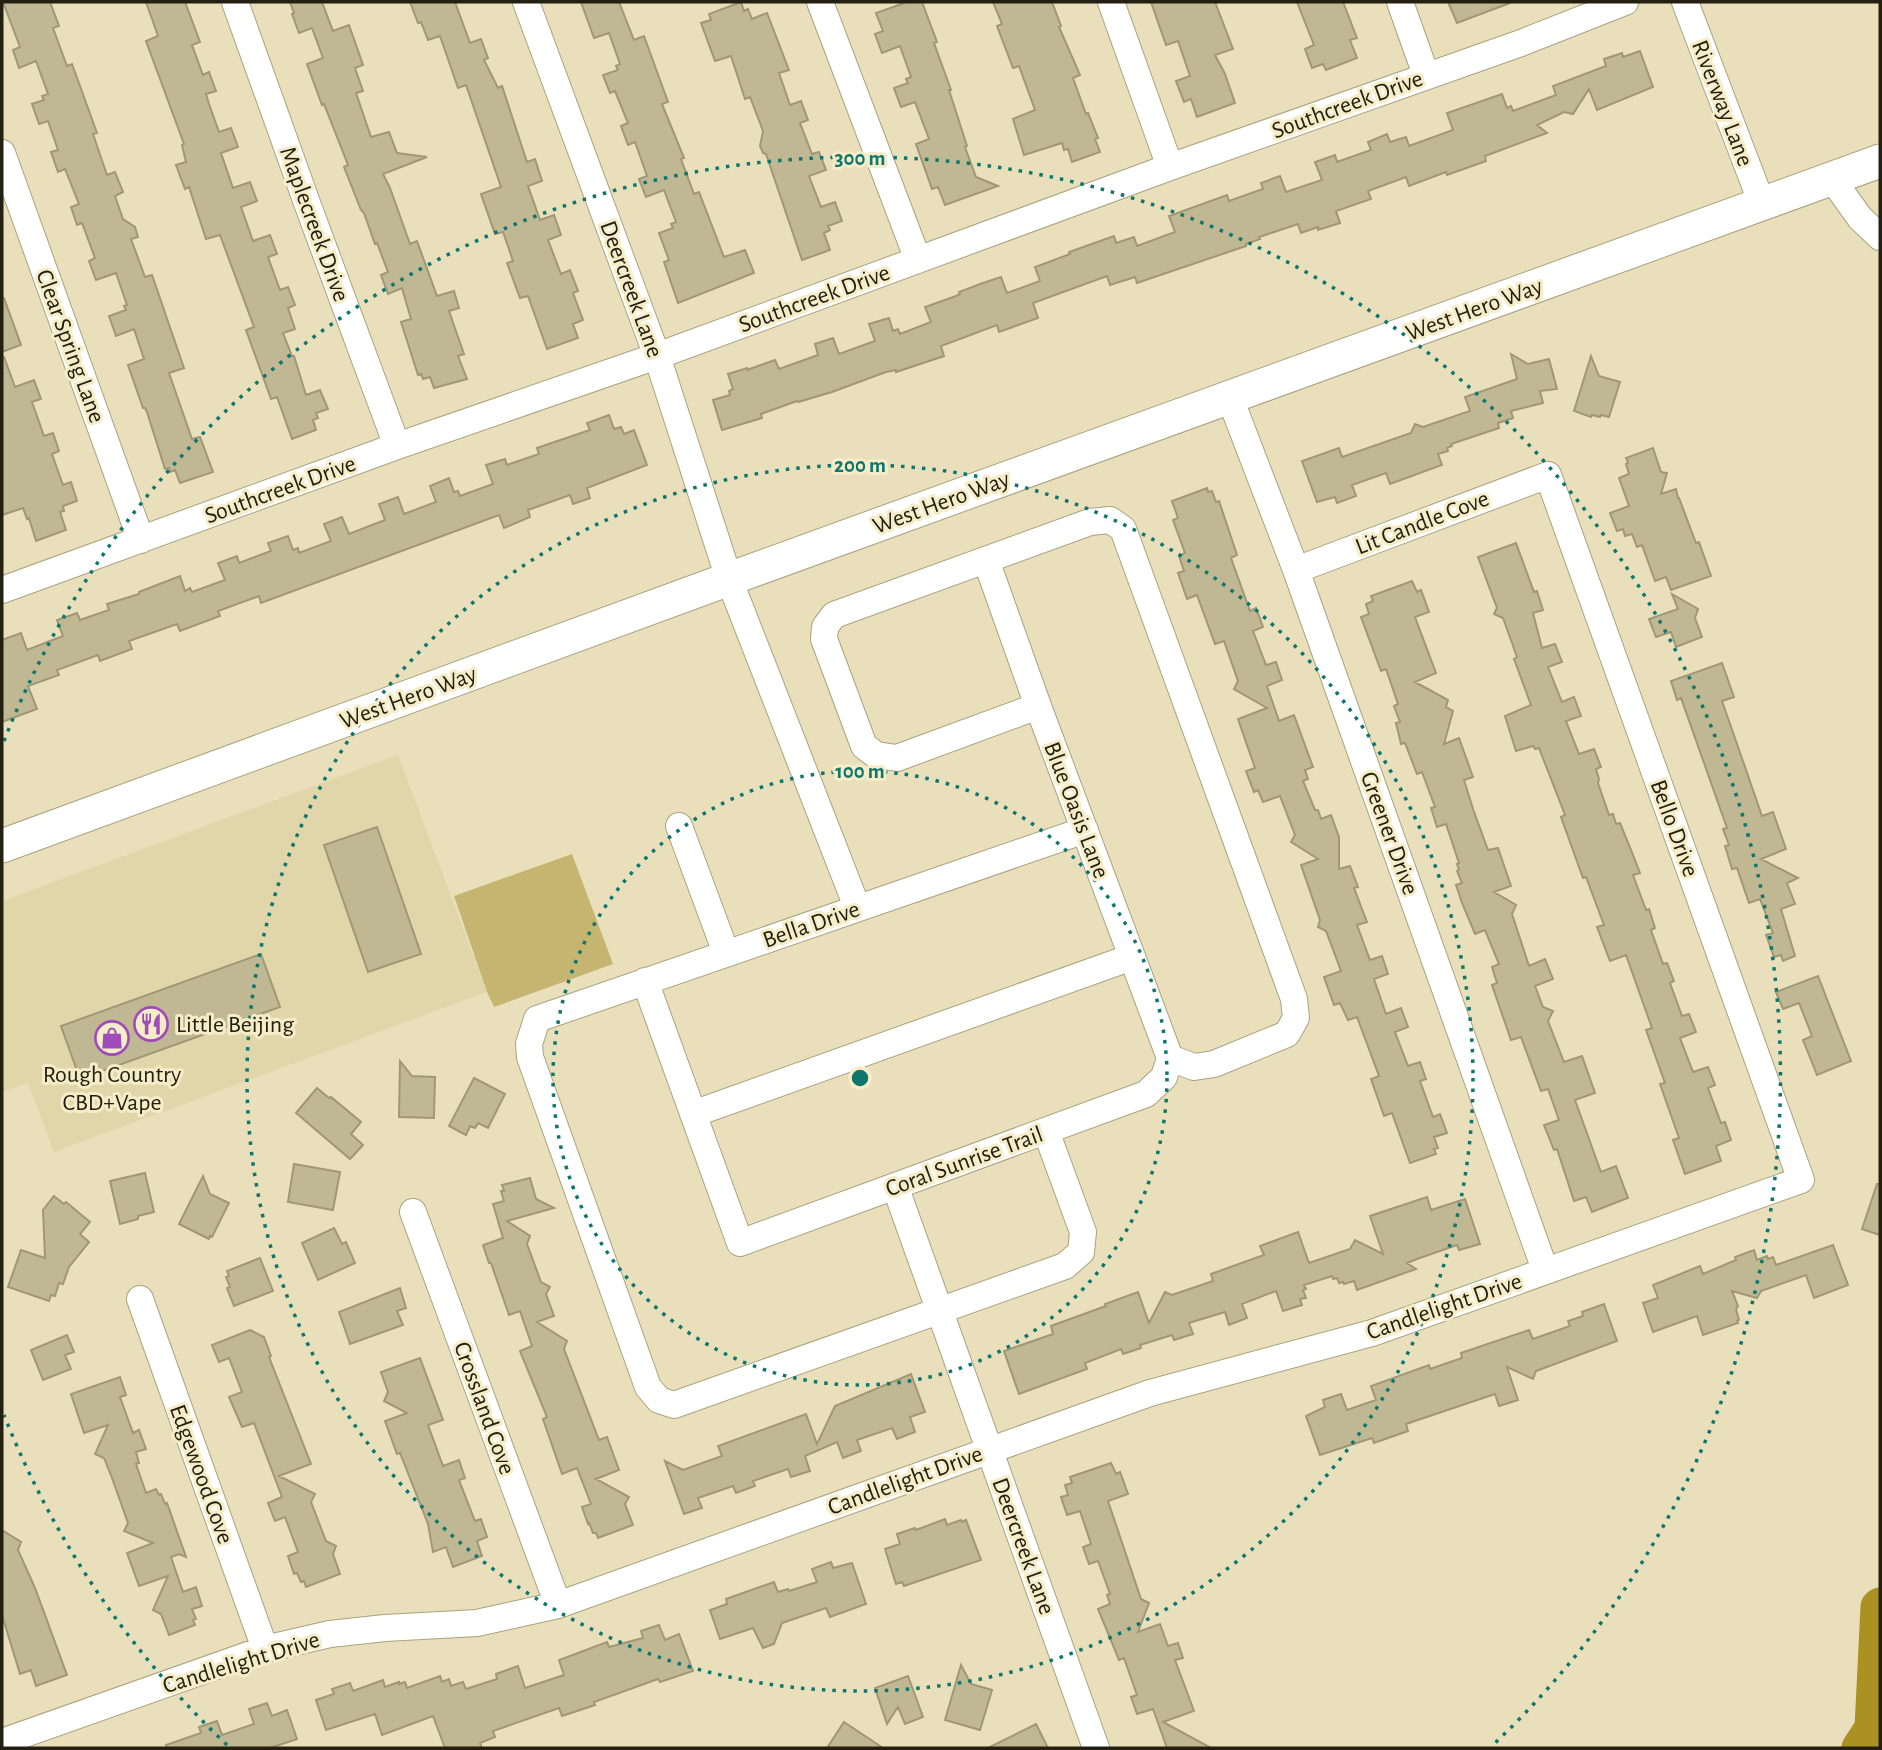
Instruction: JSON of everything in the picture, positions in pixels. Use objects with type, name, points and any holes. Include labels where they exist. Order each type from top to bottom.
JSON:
[{"type":"main road","name":"West Hero Way","points":[[2,846],[1880,161]]},
{"type":"street","name":"Maplecreek Drive","points":[[235,2],[397,446]]},
{"type":"street","name":"Deercreek Lane","points":[[526,2],[657,356],[729,579],[857,907]]},
{"type":"street","points":[[820,2],[918,260]]},
{"type":"street","points":[[1111,2],[1170,167]]},
{"type":"street","points":[[1399,2],[1426,75]]},
{"type":"street","name":"Southcreek Drive","points":[[2,590],[397,446],[657,356],[1170,167],[1521,43],[1625,2]]},
{"type":"street","name":"Riverway Lane","points":[[1685,2],[1762,204]]},
{"type":"street","name":"Clear Spring Lane","points":[[2,153],[141,540]]},
{"type":"street","points":[[1832,180],[1860,218],[1880,237]]},
{"type":"street","name":"Greener Drive","points":[[1230,398],[1296,570],[1545,1270]]},
{"type":"street","name":"Lit Candle Cove","points":[[1296,570],[1548,475]]},
{"type":"street","name":"Bello Drive","points":[[1548,475],[1801,1180]]},
{"type":"street","points":[[1038,706],[897,758],[876,755],[864,746],[824,639],[825,626],[834,615],[1090,522],[1110,520],[1123,529],[1294,999],[1296,1018],[1287,1034],[1214,1064],[1194,1067],[1170,1058]]},
{"type":"street","name":"Blue Oasis Lane","points":[[986,560],[1170,1058]]},
{"type":"street","points":[[679,826],[726,953]]},
{"type":"street","name":"Bella Drive","points":[[940,1311],[674,1405],[659,1400],[648,1387],[530,1057],[529,1044],[537,1019],[1085,830]]},
{"type":"street","points":[[645,981],[693,1114],[1132,957]]},
{"type":"street","name":"Coral Sunrise Trail","points":[[693,1114],[740,1243],[1146,1094],[1164,1077],[1170,1058]]},
{"type":"street","points":[[940,1311],[1065,1266],[1081,1252],[1083,1232],[1046,1131]]},
{"type":"street","name":"Candlelight Drive","points":[[2,1742],[265,1649],[330,1634],[477,1623],[558,1605],[1150,1393],[1372,1333],[1801,1180]]},
{"type":"street","name":"Deercreek Lane","points":[[895,1186],[1096,1748]]},
{"type":"street","name":"Crossland Cove","points":[[413,1212],[558,1605]]},
{"type":"street","name":"Edgewood Cove","points":[[140,1299],[265,1649]]},
{"type":"shaded area","points":[[398,755],[487,992],[54,1152],[28,1083],[2,1092],[2,901]]},
{"type":"shaded area","points":[[572,854],[613,964],[494,1007],[454,896]]},
{"type":"building","points":[[3,2],[50,2],[59,26],[53,28],[67,66],[72,64],[97,133],[93,134],[107,175],[115,172],[123,192],[115,196],[123,219],[135,227],[138,237],[131,239],[145,277],[152,275],[184,368],[169,373],[192,439],[200,437],[213,472],[180,483],[175,470],[170,472],[169,468],[165,469],[147,412],[143,408],[128,365],[144,359],[134,329],[116,336],[109,316],[126,310],[124,306],[127,305],[116,273],[96,280],[89,261],[95,258],[82,223],[77,225],[71,207],[79,204],[65,169],[58,172],[51,152],[58,150],[48,121],[39,124],[32,104],[44,100],[42,96],[48,94],[36,61],[19,68],[13,50],[20,47]]},
{"type":"building","points":[[146,2],[185,2],[200,42],[192,45],[203,75],[209,72],[216,91],[206,94],[219,132],[231,128],[238,147],[221,153],[233,188],[250,182],[257,201],[241,207],[253,241],[270,235],[277,254],[268,257],[280,290],[288,287],[295,305],[288,308],[295,329],[283,333],[294,356],[306,395],[320,390],[328,409],[316,413],[318,418],[313,420],[316,430],[292,439],[277,397],[271,399],[246,330],[254,327],[220,235],[206,239],[189,187],[185,189],[176,165],[186,162],[184,144],[146,41],[158,36]]},
{"type":"building","points":[[290,2],[322,2],[333,31],[349,25],[363,65],[355,68],[363,91],[356,93],[371,137],[389,132],[397,153],[427,157],[383,174],[410,244],[417,241],[437,296],[454,291],[459,308],[449,311],[464,354],[458,356],[467,379],[434,388],[430,377],[423,379],[421,374],[418,375],[401,322],[411,319],[402,288],[388,294],[381,275],[388,272],[344,167],[348,165],[307,64],[323,58],[312,28],[299,33]]},
{"type":"building","points":[[410,2],[455,2],[470,43],[481,39],[488,58],[484,60],[498,88],[502,86],[527,162],[535,159],[542,181],[528,186],[540,220],[554,215],[561,235],[548,240],[561,274],[570,270],[578,291],[573,293],[583,320],[573,324],[578,338],[547,349],[528,296],[520,298],[507,263],[513,261],[503,232],[495,234],[481,194],[501,187],[466,85],[458,88],[440,36],[428,40]]},
{"type":"building","points":[[581,2],[619,2],[634,40],[644,36],[668,102],[662,104],[684,158],[681,159],[694,194],[699,192],[724,257],[745,250],[754,273],[678,303],[664,262],[669,260],[659,233],[673,228],[671,224],[676,222],[664,190],[646,197],[639,179],[647,176],[635,142],[628,145],[621,126],[628,123],[615,91],[610,93],[603,75],[618,70],[616,66],[620,64],[609,33],[594,38]]},
{"type":"building","points":[[741,2],[744,11],[748,9],[752,19],[767,13],[789,70],[779,73],[790,105],[801,101],[808,120],[800,123],[812,154],[819,152],[826,170],[809,176],[821,207],[835,202],[842,221],[828,226],[830,230],[824,233],[830,250],[802,260],[766,154],[760,146],[763,131],[750,97],[745,99],[731,56],[715,61],[701,23],[711,20],[709,14]]},
{"type":"building","points":[[907,2],[922,2],[937,42],[934,43],[951,90],[967,146],[965,147],[976,177],[998,186],[945,205],[938,187],[932,189],[916,144],[929,139],[915,102],[901,107],[894,88],[908,83],[906,79],[911,77],[900,46],[882,53],[875,34],[883,31],[876,13]]},
{"type":"building","points":[[993,2],[1052,2],[1061,26],[1059,27],[1080,75],[1073,78],[1098,138],[1095,139],[1100,152],[1072,162],[1068,149],[1064,150],[1062,143],[1024,155],[1013,119],[1035,110],[1019,66],[1013,68],[997,26],[1002,24]]},
{"type":"building","points":[[1151,2],[1215,2],[1233,49],[1215,55],[1235,103],[1197,117],[1191,99],[1184,102],[1176,81],[1190,76],[1178,41],[1166,45]]},
{"type":"building","points":[[1297,2],[1343,2],[1357,38],[1350,40],[1357,58],[1326,70],[1323,64],[1312,68],[1305,49],[1314,45]]},
{"type":"building","points":[[1448,2],[1510,2],[1510,3],[1457,23]]},
{"type":"building","points":[[1640,51],[1653,87],[1597,110],[1589,89],[1573,114],[1564,112],[1537,125],[1547,133],[1485,156],[1486,161],[1447,175],[1446,172],[1409,186],[1406,177],[1368,191],[1371,199],[1336,211],[1340,223],[1301,233],[1298,224],[1259,237],[1260,239],[1246,246],[1137,283],[1135,277],[1110,285],[1107,276],[1033,303],[1038,318],[999,332],[997,325],[941,346],[944,356],[797,401],[761,414],[762,418],[722,430],[713,400],[730,395],[729,391],[733,389],[728,374],[775,360],[779,369],[818,355],[815,344],[833,338],[839,354],[875,341],[869,324],[889,318],[893,331],[898,329],[900,334],[931,322],[925,307],[956,296],[959,292],[1001,277],[1007,293],[1040,281],[1035,267],[1070,254],[1069,252],[1114,236],[1116,243],[1134,237],[1137,246],[1175,232],[1169,216],[1227,195],[1229,201],[1263,189],[1261,183],[1280,176],[1286,192],[1322,180],[1315,162],[1335,155],[1337,162],[1371,150],[1368,142],[1387,134],[1390,142],[1406,137],[1409,146],[1453,130],[1447,113],[1502,94],[1507,108],[1511,106],[1513,111],[1556,95],[1553,86],[1606,66],[1604,59],[1622,53],[1623,57]]},
{"type":"building","points":[[2,298],[21,345],[2,352]]},
{"type":"building","points":[[1511,354],[1528,364],[1549,359],[1557,389],[1540,391],[1543,403],[1511,411],[1513,418],[1498,423],[1499,428],[1451,444],[1452,446],[1447,448],[1448,451],[1438,454],[1442,465],[1390,484],[1386,473],[1352,485],[1356,496],[1337,503],[1335,497],[1317,502],[1302,461],[1339,448],[1342,457],[1411,433],[1415,424],[1423,427],[1470,411],[1465,397],[1517,379]]},
{"type":"building","points":[[1591,356],[1599,376],[1620,382],[1609,417],[1591,417],[1574,411]]},
{"type":"building","points":[[2,357],[15,387],[34,380],[41,399],[32,402],[44,436],[53,433],[59,451],[52,454],[63,485],[71,482],[77,501],[63,506],[64,511],[60,512],[66,530],[36,541],[23,508],[2,515]]},
{"type":"building","points":[[609,415],[614,429],[621,427],[624,434],[634,430],[647,465],[587,488],[590,498],[573,504],[570,495],[528,510],[530,517],[504,528],[499,515],[261,603],[259,596],[218,611],[220,616],[180,631],[177,624],[129,641],[132,649],[100,661],[98,655],[57,670],[59,675],[28,686],[37,709],[2,722],[2,640],[21,633],[27,650],[63,636],[57,620],[77,613],[80,620],[109,610],[107,604],[139,594],[180,576],[185,591],[190,588],[192,592],[225,580],[218,563],[237,556],[239,563],[271,551],[268,543],[288,536],[293,550],[298,548],[299,553],[331,541],[324,524],[342,517],[349,534],[385,520],[379,504],[398,497],[404,514],[436,502],[430,486],[449,478],[454,492],[458,491],[460,496],[493,484],[486,465],[505,459],[507,465],[539,454],[537,448],[590,430],[587,423]]},
{"type":"building","points":[[1653,448],[1661,472],[1667,473],[1661,494],[1676,489],[1711,576],[1671,590],[1666,577],[1655,581],[1642,545],[1637,547],[1632,534],[1625,536],[1623,529],[1617,531],[1610,513],[1629,506],[1619,478],[1629,474],[1626,458]]},
{"type":"building","points":[[1207,488],[1208,492],[1212,491],[1216,502],[1219,501],[1237,555],[1231,558],[1250,611],[1256,608],[1263,627],[1253,631],[1266,665],[1276,662],[1282,680],[1267,686],[1279,721],[1294,715],[1313,767],[1305,770],[1308,779],[1303,781],[1321,819],[1331,815],[1339,837],[1339,869],[1350,866],[1358,887],[1354,888],[1367,922],[1357,925],[1370,960],[1382,956],[1388,974],[1374,979],[1386,1014],[1401,1008],[1408,1027],[1395,1032],[1408,1066],[1420,1062],[1426,1079],[1420,1081],[1433,1117],[1440,1114],[1447,1133],[1434,1137],[1438,1148],[1434,1149],[1436,1154],[1410,1163],[1392,1113],[1384,1116],[1371,1079],[1379,1076],[1357,1017],[1348,1020],[1340,1003],[1334,1005],[1324,977],[1341,971],[1326,931],[1318,927],[1320,920],[1301,865],[1318,859],[1291,842],[1295,835],[1280,796],[1263,802],[1258,790],[1254,792],[1246,771],[1255,768],[1238,719],[1267,708],[1234,689],[1238,681],[1224,641],[1215,644],[1197,595],[1187,599],[1178,573],[1184,571],[1179,556],[1185,553],[1173,520],[1178,518],[1172,501]]},
{"type":"building","points":[[1516,543],[1543,610],[1533,613],[1542,648],[1555,644],[1562,662],[1548,667],[1562,702],[1574,697],[1581,716],[1566,721],[1579,754],[1594,749],[1601,767],[1596,769],[1598,783],[1609,815],[1613,814],[1616,824],[1620,823],[1633,855],[1640,873],[1633,875],[1646,910],[1649,909],[1655,928],[1651,930],[1663,964],[1667,963],[1674,981],[1670,983],[1682,1016],[1689,1014],[1696,1032],[1680,1038],[1693,1072],[1708,1067],[1715,1085],[1708,1088],[1721,1123],[1725,1122],[1731,1140],[1716,1146],[1721,1161],[1685,1174],[1673,1140],[1679,1138],[1660,1084],[1665,1083],[1646,1030],[1652,1028],[1626,955],[1610,961],[1597,927],[1604,925],[1586,877],[1583,878],[1561,817],[1565,815],[1539,748],[1535,749],[1533,746],[1516,751],[1505,716],[1531,705],[1503,618],[1494,614],[1497,608],[1478,557]]},
{"type":"building","points":[[1412,581],[1417,592],[1421,590],[1429,612],[1415,617],[1436,673],[1415,682],[1448,700],[1446,707],[1453,711],[1444,744],[1459,738],[1473,777],[1464,780],[1473,809],[1488,850],[1498,848],[1511,886],[1494,892],[1516,905],[1512,914],[1529,966],[1545,959],[1553,979],[1535,986],[1543,1007],[1553,1011],[1548,1021],[1564,1062],[1582,1056],[1595,1093],[1575,1100],[1601,1172],[1616,1166],[1628,1198],[1592,1212],[1586,1197],[1574,1201],[1557,1149],[1554,1150],[1544,1125],[1559,1120],[1548,1089],[1541,1091],[1521,1037],[1511,1040],[1492,985],[1497,983],[1492,967],[1499,964],[1485,930],[1475,934],[1462,903],[1456,885],[1462,883],[1457,871],[1459,863],[1446,824],[1437,827],[1431,808],[1435,807],[1422,772],[1417,774],[1405,743],[1401,744],[1396,723],[1400,722],[1394,706],[1398,704],[1386,669],[1381,671],[1361,617],[1369,614],[1366,604],[1373,601],[1371,596]]},
{"type":"building","points":[[1672,594],[1698,609],[1695,618],[1702,637],[1676,647],[1671,632],[1656,637],[1649,619],[1678,609]]},
{"type":"building","points":[[1722,663],[1734,697],[1722,701],[1762,816],[1773,812],[1786,849],[1761,859],[1798,878],[1787,883],[1795,904],[1781,909],[1795,956],[1783,961],[1781,955],[1774,957],[1766,935],[1773,933],[1760,899],[1749,903],[1737,868],[1732,869],[1725,846],[1729,845],[1723,829],[1727,828],[1681,698],[1677,700],[1671,681]]},
{"type":"building","points":[[377,827],[421,954],[368,972],[324,845]]},
{"type":"building","points":[[261,954],[280,1007],[80,1079],[61,1026]]},
{"type":"building","points":[[1818,976],[1851,1061],[1817,1075],[1803,1040],[1812,1036],[1799,1003],[1783,1009],[1776,992]]},
{"type":"building","points":[[400,1061],[412,1076],[435,1077],[434,1118],[399,1117]]},
{"type":"building","points":[[474,1078],[505,1094],[488,1128],[478,1123],[475,1128],[470,1126],[466,1135],[449,1126]]},
{"type":"building","points":[[317,1088],[361,1122],[351,1134],[363,1145],[350,1159],[296,1113]]},
{"type":"building","points":[[294,1164],[340,1172],[333,1210],[288,1202]]},
{"type":"building","points":[[145,1173],[154,1212],[120,1224],[110,1181]]},
{"type":"building","points":[[203,1176],[210,1194],[229,1203],[209,1239],[179,1224]]},
{"type":"building","points":[[530,1178],[536,1199],[554,1208],[507,1221],[530,1236],[527,1244],[541,1282],[550,1287],[546,1294],[554,1316],[537,1322],[567,1341],[564,1349],[599,1440],[607,1437],[619,1470],[596,1479],[629,1497],[625,1504],[633,1525],[598,1538],[588,1524],[582,1507],[591,1504],[577,1468],[562,1474],[543,1419],[547,1417],[520,1351],[532,1346],[520,1311],[509,1315],[483,1245],[503,1238],[493,1204],[504,1201],[502,1185]]},
{"type":"building","points":[[1877,1184],[1880,1184],[1880,1235],[1862,1229]]},
{"type":"building","points":[[54,1196],[64,1204],[66,1202],[90,1222],[80,1234],[89,1242],[69,1267],[63,1284],[59,1283],[55,1296],[51,1295],[49,1301],[8,1287],[21,1250],[45,1258],[43,1210]]},
{"type":"building","points":[[1427,1197],[1431,1210],[1465,1199],[1480,1244],[1459,1250],[1457,1245],[1417,1259],[1407,1263],[1416,1269],[1357,1290],[1354,1281],[1339,1283],[1337,1278],[1333,1279],[1332,1276],[1304,1285],[1306,1298],[1300,1299],[1302,1305],[1283,1311],[1276,1291],[1242,1304],[1247,1318],[1229,1325],[1225,1312],[1189,1323],[1193,1334],[1174,1340],[1172,1335],[1140,1345],[1141,1348],[1123,1354],[1121,1349],[1085,1363],[1087,1369],[1019,1394],[1004,1351],[1053,1334],[1051,1326],[1138,1292],[1149,1323],[1165,1292],[1172,1295],[1213,1281],[1211,1274],[1264,1255],[1260,1246],[1298,1232],[1309,1263],[1350,1249],[1355,1240],[1383,1254],[1370,1216]]},
{"type":"building","points":[[334,1228],[342,1244],[346,1242],[355,1263],[318,1280],[302,1243]]},
{"type":"building","points":[[1833,1245],[1848,1285],[1814,1298],[1806,1275],[1761,1291],[1757,1298],[1732,1291],[1738,1306],[1738,1323],[1703,1335],[1697,1316],[1653,1332],[1643,1303],[1658,1298],[1653,1285],[1700,1266],[1703,1274],[1754,1250],[1757,1260],[1773,1257],[1776,1265]]},
{"type":"building","points":[[260,1258],[273,1291],[234,1306],[227,1288],[230,1287],[227,1271]]},
{"type":"building","points":[[400,1288],[406,1308],[397,1311],[403,1325],[350,1344],[339,1312]]},
{"type":"building","points":[[1604,1304],[1617,1341],[1536,1371],[1533,1379],[1507,1367],[1518,1400],[1499,1406],[1495,1394],[1406,1424],[1408,1431],[1374,1443],[1372,1438],[1320,1455],[1306,1416],[1325,1407],[1323,1400],[1341,1394],[1347,1410],[1376,1400],[1371,1386],[1429,1365],[1430,1369],[1462,1358],[1461,1353],[1529,1330],[1533,1339],[1570,1326],[1568,1321],[1583,1316],[1582,1312]]},
{"type":"building","points":[[250,1330],[264,1337],[271,1356],[269,1357],[311,1464],[279,1476],[315,1494],[311,1502],[326,1541],[336,1546],[333,1554],[340,1574],[306,1587],[297,1573],[294,1574],[288,1556],[298,1552],[285,1517],[275,1521],[268,1503],[282,1497],[254,1423],[242,1427],[229,1397],[242,1392],[229,1358],[219,1362],[212,1345]]},
{"type":"building","points":[[67,1335],[74,1352],[65,1355],[71,1369],[43,1380],[31,1350]]},
{"type":"building","points":[[420,1358],[443,1420],[428,1425],[443,1466],[459,1460],[465,1478],[459,1480],[475,1521],[481,1519],[487,1537],[477,1541],[482,1556],[453,1567],[446,1547],[433,1552],[428,1524],[385,1421],[407,1413],[384,1401],[388,1392],[381,1372]]},
{"type":"building","points":[[911,1374],[925,1412],[910,1417],[915,1432],[897,1439],[892,1428],[857,1440],[861,1451],[843,1458],[837,1442],[805,1456],[810,1471],[791,1477],[788,1469],[753,1481],[755,1486],[736,1493],[733,1486],[698,1498],[702,1508],[684,1514],[665,1461],[683,1470],[722,1456],[718,1446],[806,1414],[817,1444],[835,1406]]},
{"type":"building","points":[[120,1377],[126,1395],[120,1397],[133,1433],[139,1430],[146,1449],[136,1452],[139,1463],[136,1464],[146,1493],[156,1489],[165,1504],[167,1503],[186,1557],[179,1554],[171,1557],[183,1592],[196,1587],[202,1606],[192,1609],[195,1625],[169,1635],[161,1614],[153,1610],[168,1576],[139,1586],[127,1553],[153,1543],[124,1531],[128,1523],[112,1478],[104,1458],[95,1454],[108,1425],[84,1433],[71,1394]]},
{"type":"building","points":[[1111,1463],[1116,1474],[1120,1472],[1128,1494],[1108,1501],[1141,1599],[1149,1603],[1138,1632],[1160,1624],[1168,1646],[1178,1643],[1183,1658],[1175,1660],[1194,1711],[1163,1722],[1211,1748],[1167,1748],[1153,1709],[1137,1714],[1131,1697],[1137,1695],[1124,1658],[1119,1660],[1098,1609],[1110,1604],[1107,1595],[1110,1594],[1098,1561],[1089,1564],[1083,1547],[1091,1544],[1080,1511],[1067,1515],[1061,1497],[1068,1495],[1065,1485],[1072,1483],[1070,1477]]},
{"type":"building","points":[[945,1519],[947,1525],[966,1520],[981,1560],[904,1586],[902,1582],[896,1584],[885,1549],[900,1544],[897,1534]]},
{"type":"building","points":[[2,1530],[21,1542],[18,1550],[67,1675],[36,1686],[31,1670],[20,1674],[2,1615]]},
{"type":"building","points":[[831,1562],[833,1568],[852,1563],[866,1604],[830,1617],[826,1608],[782,1623],[774,1644],[763,1648],[753,1628],[720,1639],[710,1610],[727,1604],[726,1599],[774,1582],[778,1592],[817,1582],[812,1569]]},
{"type":"building","points":[[659,1625],[665,1640],[679,1634],[693,1671],[660,1682],[658,1679],[562,1716],[559,1708],[493,1731],[495,1737],[480,1743],[482,1748],[445,1748],[433,1716],[382,1735],[375,1714],[326,1730],[316,1700],[334,1694],[332,1689],[350,1683],[353,1691],[383,1680],[385,1687],[405,1682],[407,1688],[440,1676],[442,1682],[449,1679],[451,1686],[463,1682],[466,1689],[497,1679],[496,1674],[518,1666],[525,1688],[564,1675],[559,1660],[607,1642],[609,1647],[643,1638],[641,1631]]},
{"type":"building","points":[[961,1665],[971,1684],[992,1690],[980,1730],[945,1720]]},
{"type":"building","points":[[908,1676],[923,1717],[905,1724],[898,1707],[887,1724],[875,1688]]},
{"type":"building","points":[[267,1703],[272,1716],[287,1710],[297,1739],[270,1748],[166,1748],[166,1745],[201,1733],[199,1727],[217,1721],[222,1735],[254,1724],[249,1709]]},
{"type":"building","points":[[844,1722],[883,1748],[827,1748]]},
{"type":"building","points":[[1036,1724],[1048,1748],[988,1748]]},
{"type":"waterway","points":[[1860,1748],[1873,1728],[1880,1606]]},
{"type":"waterway","points":[[1873,1728],[1880,1733]]},
{"type":"place","name":"Little Beijing","points":[[151,1024]]},
{"type":"place","name":"Rough Country CBD+Vape","points":[[112,1038]]}]
